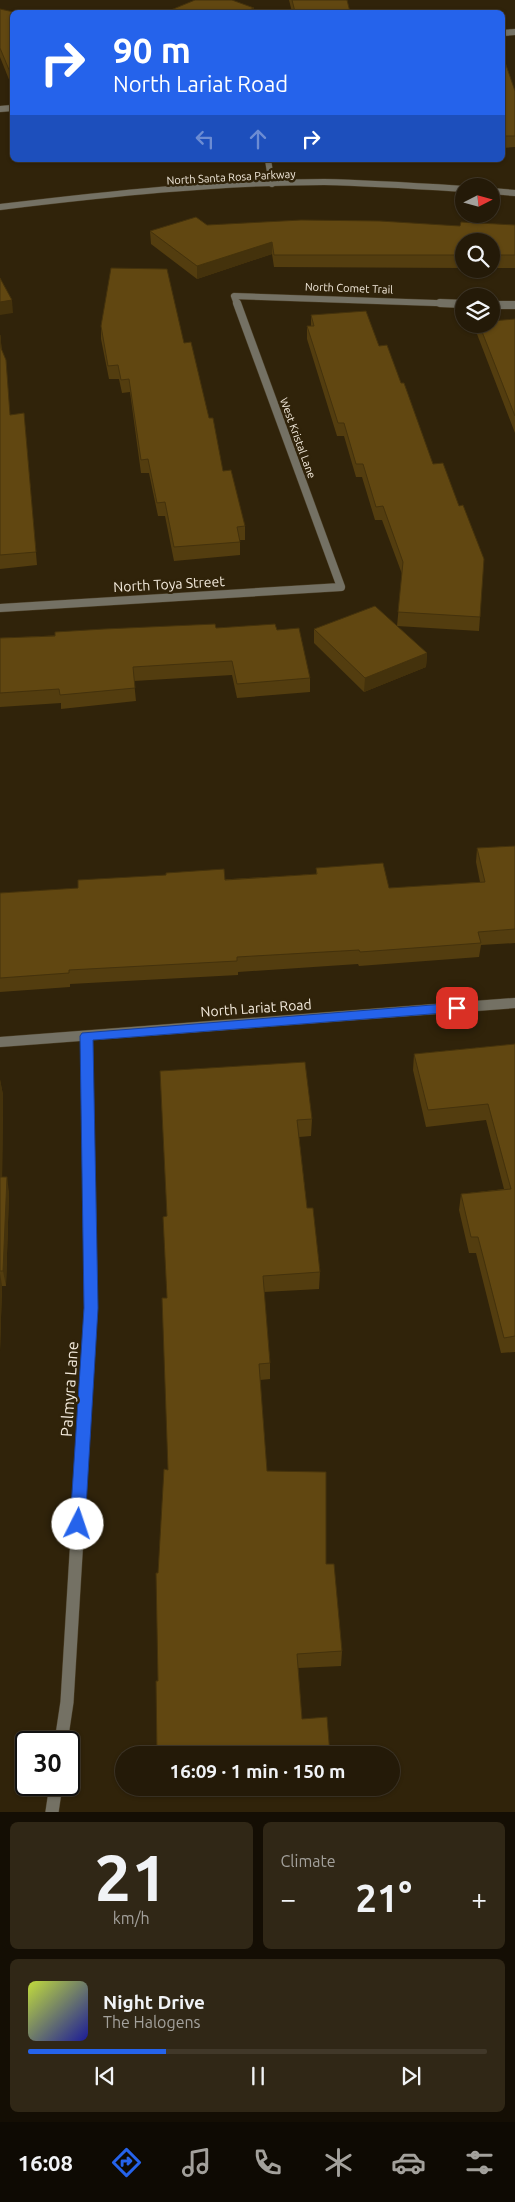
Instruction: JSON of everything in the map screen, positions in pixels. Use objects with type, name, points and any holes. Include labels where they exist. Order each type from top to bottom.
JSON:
[{"type":"street","points":[[268,162],[272,184]]},
{"type":"street","name":"North Santa Rosa Parkway","points":[[0,207],[108,194],[272,184],[370,183],[455,188]]},
{"type":"street","points":[[500,191],[515,192]]},
{"type":"street","name":"North Comet Trail","points":[[234,296],[455,304]]},
{"type":"street","name":"West Kristal Lane","points":[[234,296],[340,587]]},
{"type":"street","points":[[500,304],[515,305]]},
{"type":"street","name":"North Toya Street","points":[[0,608],[340,587]]},
{"type":"street","name":"North Lariat Road","points":[[0,1042],[515,1003]]},
{"type":"street","name":"Palmyra Lane","points":[[62,1731],[66,1702],[91,1308],[86,1036]]},
{"type":"street","points":[[52,1812],[54,1796]]},
{"type":"building","points":[[195,0],[232,0],[254,8],[249,10],[171,10]]},
{"type":"building","points":[[292,0],[347,0],[350,10],[294,10]]},
{"type":"building","points":[[0,9],[10,11],[10,72],[0,48]]},
{"type":"building","points":[[505,62],[515,91],[515,136],[505,136]]},
{"type":"building","points":[[196,217],[207,225],[301,220],[380,221],[460,226],[461,223],[515,225],[515,255],[500,255],[500,233],[455,233],[455,255],[274,255],[272,242],[197,266],[150,231]]},
{"type":"building","points":[[111,268],[167,269],[184,343],[191,342],[209,418],[213,418],[223,471],[231,470],[245,526],[237,527],[240,542],[174,547],[165,502],[157,503],[148,459],[141,460],[129,379],[121,380],[118,365],[108,366],[101,326]]},
{"type":"building","points":[[0,278],[12,300],[0,302]]},
{"type":"building","points":[[366,311],[379,346],[387,345],[401,383],[404,383],[433,464],[443,463],[459,506],[463,505],[484,559],[480,617],[398,612],[403,562],[383,506],[376,507],[363,464],[356,464],[344,423],[338,423],[307,326],[314,326],[311,315]]},
{"type":"building","points":[[515,319],[515,416],[483,333],[500,333],[500,320]]},
{"type":"building","points":[[0,335],[1,348],[6,360],[10,415],[24,413],[36,552],[0,555]]},
{"type":"building","points":[[375,606],[427,653],[365,678],[314,629]]},
{"type":"building","points":[[215,624],[216,628],[275,624],[277,630],[299,628],[310,678],[237,684],[232,661],[133,667],[135,688],[60,695],[59,689],[0,693],[0,638],[55,636],[55,632]]},
{"type":"building","points":[[515,846],[515,929],[478,932],[481,943],[360,952],[359,950],[237,957],[237,961],[69,970],[69,973],[0,978],[0,893],[78,888],[78,880],[166,875],[166,873],[224,869],[225,880],[317,874],[316,868],[383,863],[389,888],[485,882],[477,848]]},
{"type":"building","points":[[515,1044],[515,1336],[504,1338],[478,1237],[471,1237],[461,1194],[511,1189],[488,1104],[428,1110],[414,1054]]},
{"type":"building","points":[[305,1062],[312,1119],[297,1120],[307,1208],[313,1208],[320,1272],[263,1276],[270,1363],[259,1364],[267,1471],[326,1472],[326,1564],[334,1564],[342,1651],[297,1654],[302,1719],[327,1717],[329,1746],[157,1746],[156,1573],[158,1573],[164,1469],[168,1470],[162,1298],[167,1298],[163,1217],[167,1216],[160,1071]]},
{"type":"building","points":[[0,1177],[7,1177],[3,1271],[0,1271]]},
{"type":"route","points":[[78,1524],[91,1308],[86,1036],[457,1008]]}]
